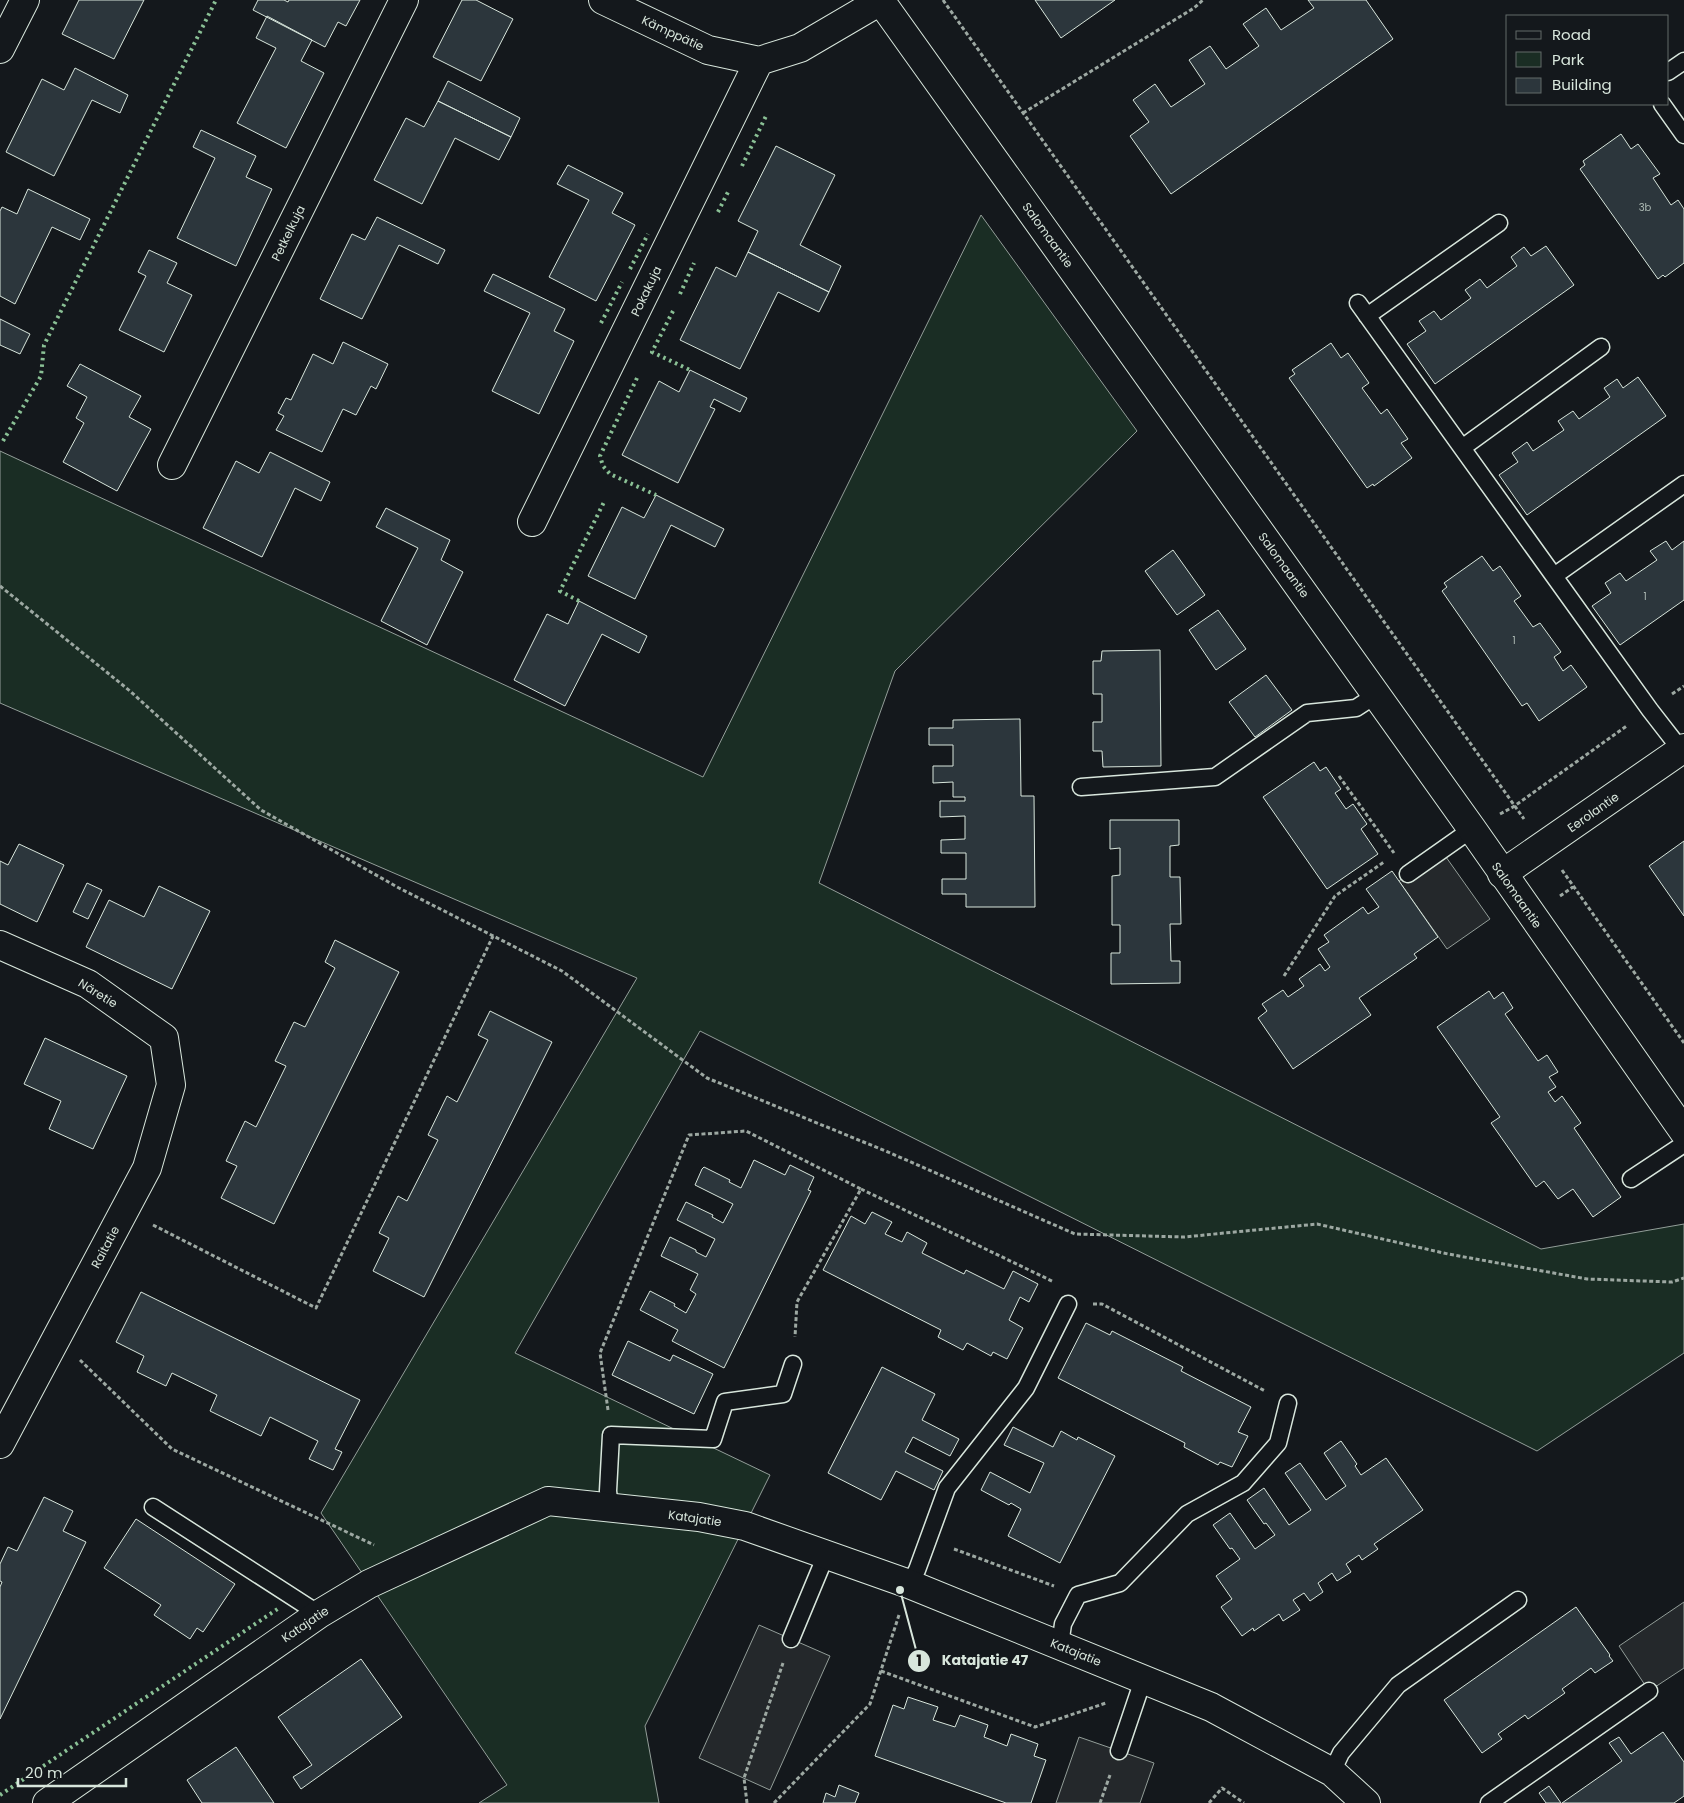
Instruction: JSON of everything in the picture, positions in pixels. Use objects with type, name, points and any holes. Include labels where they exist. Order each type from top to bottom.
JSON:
[{"type":"street","points":[[0,49],[25,0]]},
{"type":"street","name":"Petkelkuja","points":[[172,465],[404,0]]},
{"type":"street","name":"Kämppätie","points":[[603,0],[708,50],[759,61],[800,48],[881,0]]},
{"type":"street","name":"Salomaantie","points":[[881,0],[1472,829],[1684,1132]]},
{"type":"street","name":"Pokakuja","points":[[532,522],[759,61]]},
{"type":"street","name":"Eerolantie","points":[[1502,874],[1681,755]]},
{"type":"street","name":"Näretie","points":[[0,945],[88,984],[164,1038]]},
{"type":"street","name":"Raitatie","points":[[0,1444],[147,1168],[171,1086],[164,1038]]},
{"type":"street","name":"Katajatie","points":[[46,1803],[319,1614],[369,1584],[548,1501],[699,1517],[745,1526],[909,1584],[1211,1707],[1332,1772],[1366,1803]]},
{"type":"lane","points":[[1669,71],[1684,61]]},
{"type":"lane","points":[[1663,105],[1684,135]]},
{"type":"lane","points":[[1499,223],[1363,309],[1681,755]]},
{"type":"lane","points":[[1462,448],[1601,347]]},
{"type":"lane","points":[[1554,576],[1684,484]]},
{"type":"lane","points":[[1081,786],[1216,777],[1307,713],[1356,708],[1376,694]]},
{"type":"lane","points":[[1408,874],[1472,829]]},
{"type":"lane","points":[[1631,1179],[1684,1144]]},
{"type":"lane","points":[[909,1584],[917,1570],[946,1488],[1026,1388],[1068,1304]]},
{"type":"lane","points":[[610,1508],[608,1491],[611,1435],[713,1439],[725,1402],[783,1394],[793,1364]]},
{"type":"lane","points":[[1060,1645],[1063,1624],[1078,1594],[1120,1583],[1187,1514],[1243,1483],[1278,1443],[1288,1403]]},
{"type":"lane","points":[[153,1507],[319,1614]]},
{"type":"lane","points":[[791,1639],[826,1554]]},
{"type":"lane","points":[[1332,1772],[1341,1753],[1398,1685],[1518,1600]]},
{"type":"lane","points":[[1119,1751],[1143,1680]]},
{"type":"lane","points":[[1489,1803],[1649,1691]]},
{"type":"path","points":[[943,0],[1513,806],[1545,846],[1684,1043]]},
{"type":"path","points":[[1023,113],[1194,8],[1203,0]]},
{"type":"path","points":[[0,586],[130,692],[261,810],[399,888],[562,971],[707,1078],[888,1152],[1075,1234],[1184,1237],[1317,1224],[1448,1254],[1587,1279],[1672,1282],[1684,1278]]},
{"type":"path","points":[[1513,806],[1684,686]]},
{"type":"path","points":[[1284,976],[1335,896],[1394,854],[1339,776]]},
{"type":"path","points":[[124,1211],[316,1308],[493,936]]},
{"type":"path","points":[[611,1435],[600,1353],[688,1135],[746,1131],[861,1189],[797,1302],[793,1364]]},
{"type":"path","points":[[57,1337],[172,1449],[379,1547]]},
{"type":"path","points":[[928,1539],[1078,1594]]},
{"type":"path","points":[[774,1803],[870,1704],[909,1584]]},
{"type":"path","points":[[747,1803],[744,1778],[791,1639]]},
{"type":"path","points":[[881,1671],[1035,1727],[1108,1702],[1133,1709]]},
{"type":"path","points":[[1209,1803],[1222,1788],[1244,1803]]},
{"type":"green space","points":[[981,215],[1137,431],[895,671],[819,883],[1541,1249],[1684,1224],[1684,1353],[1537,1451],[700,1031],[515,1353],[770,1475],[645,1726],[659,1803],[479,1803],[507,1785],[321,1513],[637,978],[0,703],[0,451],[703,777]]},
{"type":"shaded area","points":[[1441,850],[1490,919],[1447,949],[1399,881]]},
{"type":"shaded area","points":[[1684,1602],[1684,1668],[1649,1691],[1619,1646]]},
{"type":"shaded area","points":[[759,1625],[830,1656],[770,1790],[699,1758]]},
{"type":"shaded area","points":[[1079,1737],[1154,1763],[1140,1803],[1056,1803]]},
{"type":"building","points":[[79,0],[144,0],[114,59],[62,34]]},
{"type":"building","points":[[258,0],[284,0],[288,2],[289,0],[360,0],[346,26],[338,22],[325,47],[253,10]]},
{"type":"building","points":[[462,0],[476,0],[513,19],[481,81],[433,57]]},
{"type":"building","points":[[1035,0],[1115,0],[1061,38]]},
{"type":"building","points":[[1308,0],[1366,0],[1393,39],[1171,194],[1130,136],[1149,122],[1133,100],[1155,84],[1171,107],[1205,84],[1189,60],[1210,46],[1226,69],[1259,46],[1243,24],[1266,8],[1281,30],[1314,8]]},
{"type":"building","points":[[267,16],[312,40],[301,61],[324,73],[286,148],[237,123],[276,48],[256,38]]},
{"type":"building","points":[[75,68],[128,95],[120,113],[92,100],[54,176],[6,152],[42,79],[64,90]]},
{"type":"building","points":[[448,81],[520,118],[511,137],[438,101]]},
{"type":"building","points":[[438,101],[511,137],[499,160],[455,138],[422,204],[374,180],[406,118],[424,127]]},
{"type":"building","points":[[201,130],[256,156],[246,177],[272,189],[236,266],[177,238],[215,158],[193,147]]},
{"type":"building","points":[[1621,134],[1631,149],[1638,144],[1660,174],[1653,178],[1671,205],[1678,200],[1684,209],[1684,263],[1665,277],[1663,275],[1658,279],[1580,169],[1585,165],[1583,161]]},
{"type":"building","points":[[776,146],[835,175],[800,245],[841,266],[829,292],[748,252],[758,231],[738,221]]},
{"type":"building","points":[[568,165],[623,193],[612,213],[635,225],[596,301],[549,277],[589,200],[557,184]]},
{"type":"building","points":[[28,189],[90,219],[80,240],[52,227],[15,304],[0,296],[0,211],[2,207],[17,214]]},
{"type":"building","points":[[377,217],[445,250],[438,264],[399,245],[362,319],[320,299],[352,234],[365,240]]},
{"type":"building","points":[[1546,246],[1574,285],[1435,384],[1407,344],[1426,331],[1419,321],[1434,311],[1441,320],[1471,298],[1465,290],[1480,279],[1487,288],[1517,266],[1511,257],[1524,247],[1531,256]]},
{"type":"building","points":[[149,250],[177,263],[167,283],[192,295],[164,352],[119,330],[146,276],[138,272]]},
{"type":"building","points":[[748,252],[829,292],[819,312],[778,292],[740,369],[680,340],[716,267],[736,277]]},
{"type":"building","points":[[493,274],[565,309],[554,331],[574,341],[539,414],[492,391],[530,313],[484,291]]},
{"type":"building","points":[[0,319],[30,334],[20,354],[0,345]]},
{"type":"building","points":[[343,342],[388,364],[376,389],[371,386],[356,415],[343,409],[322,452],[276,430],[284,416],[278,413],[286,398],[291,400],[313,354],[333,364]]},
{"type":"building","points":[[1331,343],[1341,358],[1348,353],[1369,383],[1362,388],[1381,414],[1387,409],[1408,439],[1401,443],[1412,458],[1374,486],[1373,484],[1367,488],[1289,378],[1295,374],[1292,370]]},
{"type":"building","points":[[80,364],[141,396],[129,417],[151,429],[117,491],[63,462],[84,423],[76,418],[87,397],[67,386]]},
{"type":"building","points":[[690,370],[747,398],[740,412],[714,399],[710,407],[715,409],[678,483],[622,455],[659,381],[679,392]]},
{"type":"building","points":[[1638,377],[1666,416],[1527,515],[1499,475],[1518,462],[1512,453],[1527,442],[1533,451],[1564,430],[1558,421],[1573,411],[1579,419],[1610,397],[1604,388],[1617,379],[1623,388]]},
{"type":"building","points":[[270,452],[330,482],[321,501],[295,488],[262,557],[203,528],[236,461],[259,473]]},
{"type":"building","points":[[656,495],[724,529],[715,547],[671,525],[635,599],[588,576],[622,507],[644,518]]},
{"type":"building","points":[[386,508],[450,540],[441,560],[463,572],[427,645],[381,621],[418,548],[376,527]]},
{"type":"building","points":[[1666,541],[1672,550],[1684,541],[1684,600],[1620,645],[1592,606],[1611,593],[1605,583],[1620,573],[1626,581],[1657,560],[1650,551]]},
{"type":"building","points":[[1173,550],[1205,595],[1177,615],[1145,571]]},
{"type":"building","points":[[1482,556],[1493,571],[1500,566],[1521,596],[1514,601],[1533,627],[1540,623],[1561,652],[1554,657],[1563,671],[1571,665],[1587,687],[1539,721],[1527,703],[1522,706],[1442,591],[1447,587],[1444,583]]},
{"type":"building","points":[[579,601],[647,636],[639,653],[602,634],[565,706],[514,680],[547,614],[568,624]]},
{"type":"building","points":[[1218,610],[1246,649],[1216,670],[1189,630]]},
{"type":"building","points":[[1160,650],[1161,766],[1103,767],[1102,751],[1093,751],[1093,722],[1102,722],[1102,694],[1093,694],[1093,661],[1101,661],[1102,651]]},
{"type":"building","points":[[1266,675],[1292,710],[1255,737],[1229,702]]},
{"type":"building","points":[[1020,719],[1021,796],[1034,796],[1035,907],[966,907],[966,894],[942,894],[942,879],[966,879],[966,853],[941,853],[941,840],[965,839],[965,816],[940,817],[940,801],[965,801],[965,797],[953,797],[953,782],[933,783],[933,766],[953,766],[953,745],[929,745],[929,728],[953,728],[953,720]]},
{"type":"building","points":[[1314,762],[1320,771],[1326,767],[1341,789],[1335,793],[1346,809],[1353,804],[1367,824],[1361,829],[1378,854],[1327,889],[1263,797]]},
{"type":"building","points":[[1110,820],[1179,820],[1179,845],[1170,846],[1170,877],[1180,877],[1181,924],[1170,924],[1171,961],[1180,961],[1180,983],[1111,984],[1111,953],[1120,953],[1120,925],[1112,925],[1112,876],[1120,875],[1120,848],[1110,849]]},
{"type":"building","points":[[1684,841],[1684,916],[1649,866]]},
{"type":"building","points":[[19,844],[64,865],[37,922],[0,904],[0,861],[8,865]]},
{"type":"building","points":[[1392,871],[1438,937],[1414,954],[1417,958],[1359,998],[1371,1015],[1293,1069],[1258,1018],[1267,1011],[1262,1004],[1283,990],[1288,997],[1304,986],[1299,979],[1320,964],[1325,971],[1330,967],[1318,949],[1329,942],[1324,935],[1363,907],[1368,914],[1379,907],[1366,889]]},
{"type":"building","points":[[87,883],[102,890],[88,919],[73,912]]},
{"type":"building","points":[[159,886],[210,911],[172,989],[86,947],[109,900],[144,917]]},
{"type":"building","points":[[335,940],[399,972],[274,1224],[221,1198],[237,1166],[226,1161],[245,1121],[256,1127],[286,1066],[275,1061],[294,1022],[305,1027],[335,968],[325,962]]},
{"type":"building","points":[[1489,991],[1494,999],[1503,992],[1513,1008],[1505,1014],[1538,1061],[1547,1055],[1558,1072],[1549,1077],[1556,1087],[1548,1092],[1555,1102],[1562,1096],[1581,1123],[1574,1128],[1621,1197],[1593,1217],[1573,1189],[1558,1199],[1544,1181],[1536,1187],[1491,1123],[1500,1117],[1437,1027]]},
{"type":"building","points":[[490,1011],[552,1042],[424,1297],[373,1271],[389,1238],[379,1233],[398,1196],[407,1201],[438,1140],[428,1135],[447,1096],[457,1102],[488,1040],[478,1035]]},
{"type":"building","points":[[45,1038],[127,1076],[93,1149],[49,1129],[61,1101],[24,1084]]},
{"type":"building","points":[[754,1160],[785,1175],[790,1165],[814,1177],[808,1190],[811,1191],[724,1368],[672,1341],[678,1330],[640,1310],[650,1291],[675,1304],[674,1306],[686,1313],[696,1294],[690,1290],[698,1274],[661,1256],[670,1237],[706,1257],[715,1239],[677,1220],[686,1202],[713,1215],[712,1217],[723,1223],[733,1204],[695,1185],[702,1169],[704,1167],[730,1180],[729,1182],[741,1188]]},
{"type":"building","points":[[872,1212],[892,1222],[885,1234],[902,1242],[907,1232],[927,1243],[922,1253],[964,1274],[966,1270],[1004,1289],[1013,1271],[1038,1284],[1029,1302],[1020,1297],[1009,1320],[1023,1328],[1007,1359],[993,1352],[991,1356],[967,1343],[963,1350],[938,1337],[941,1330],[823,1270],[851,1216],[865,1224]]},
{"type":"building","points":[[141,1292],[360,1400],[335,1449],[342,1452],[333,1470],[309,1459],[318,1441],[270,1417],[261,1436],[210,1411],[217,1395],[172,1373],[166,1386],[137,1372],[144,1356],[116,1342]]},
{"type":"building","points":[[1086,1323],[1110,1335],[1112,1331],[1183,1367],[1181,1371],[1251,1407],[1238,1432],[1248,1436],[1232,1467],[1220,1462],[1218,1465],[1184,1447],[1185,1443],[1058,1378]]},
{"type":"building","points":[[628,1341],[670,1361],[673,1355],[713,1374],[694,1414],[612,1375]]},
{"type":"building","points":[[882,1367],[935,1394],[922,1420],[959,1439],[950,1456],[913,1437],[905,1452],[943,1471],[934,1490],[896,1471],[881,1500],[828,1473]]},
{"type":"building","points":[[1013,1427],[1053,1447],[1061,1431],[1077,1440],[1078,1437],[1115,1456],[1060,1563],[1008,1536],[1021,1509],[1011,1503],[1009,1505],[981,1490],[990,1472],[1030,1493],[1044,1463],[1004,1445]]},
{"type":"building","points":[[1341,1441],[1357,1464],[1355,1466],[1361,1475],[1386,1458],[1423,1510],[1374,1544],[1378,1549],[1362,1560],[1359,1555],[1346,1564],[1351,1572],[1337,1581],[1332,1573],[1318,1583],[1323,1592],[1310,1601],[1304,1593],[1293,1600],[1300,1610],[1283,1621],[1279,1614],[1254,1631],[1253,1628],[1242,1636],[1221,1607],[1232,1599],[1216,1576],[1240,1559],[1232,1548],[1230,1549],[1213,1525],[1230,1513],[1255,1549],[1275,1535],[1266,1523],[1264,1524],[1247,1500],[1264,1488],[1289,1525],[1311,1510],[1285,1473],[1300,1463],[1326,1500],[1346,1486],[1324,1453]]},
{"type":"building","points":[[44,1497],[73,1511],[63,1531],[86,1542],[0,1719],[0,1587],[2,1582],[0,1581],[0,1564],[8,1547],[17,1551]]},
{"type":"building","points":[[136,1519],[235,1584],[203,1632],[197,1628],[190,1639],[154,1615],[161,1605],[104,1568]]},
{"type":"building","points":[[1576,1607],[1613,1661],[1595,1673],[1591,1668],[1562,1689],[1565,1693],[1528,1719],[1525,1715],[1498,1734],[1502,1739],[1482,1753],[1444,1700]]},
{"type":"building","points":[[361,1659],[402,1717],[301,1789],[293,1777],[312,1765],[278,1717]]},
{"type":"building","points":[[908,1697],[938,1707],[933,1720],[955,1727],[960,1715],[988,1725],[984,1737],[1007,1746],[1011,1734],[1038,1744],[1034,1756],[1046,1760],[1031,1803],[1006,1803],[875,1756],[893,1705],[904,1709]]},
{"type":"building","points":[[1663,1732],[1684,1762],[1684,1796],[1674,1803],[1562,1803],[1622,1761],[1609,1743],[1619,1737],[1631,1754]]},
{"type":"building","points":[[236,1747],[274,1803],[202,1803],[187,1780]]},
{"type":"building","points":[[839,1785],[859,1793],[855,1803],[823,1803],[826,1793],[835,1797]]},
{"type":"building","points":[[1549,1786],[1561,1803],[1546,1803],[1539,1793]]},
{"type":"hedge","points":[[3,441],[41,376],[44,345],[216,0]]},
{"type":"hedge","points":[[742,166],[766,116]]},
{"type":"hedge","points":[[718,212],[729,190]]},
{"type":"hedge","points":[[630,269],[648,234]]},
{"type":"hedge","points":[[680,294],[694,263]]},
{"type":"hedge","points":[[601,323],[622,282]]},
{"type":"hedge","points":[[673,311],[652,352],[690,370]]},
{"type":"hedge","points":[[637,378],[600,456],[603,466],[610,474],[656,495]]},
{"type":"hedge","points":[[579,601],[560,591],[604,502]]},
{"type":"hedge","points":[[0,1795],[279,1608]]},
{"type":"place","name":"Katajatie 47","points":[[900,1590]]}]
